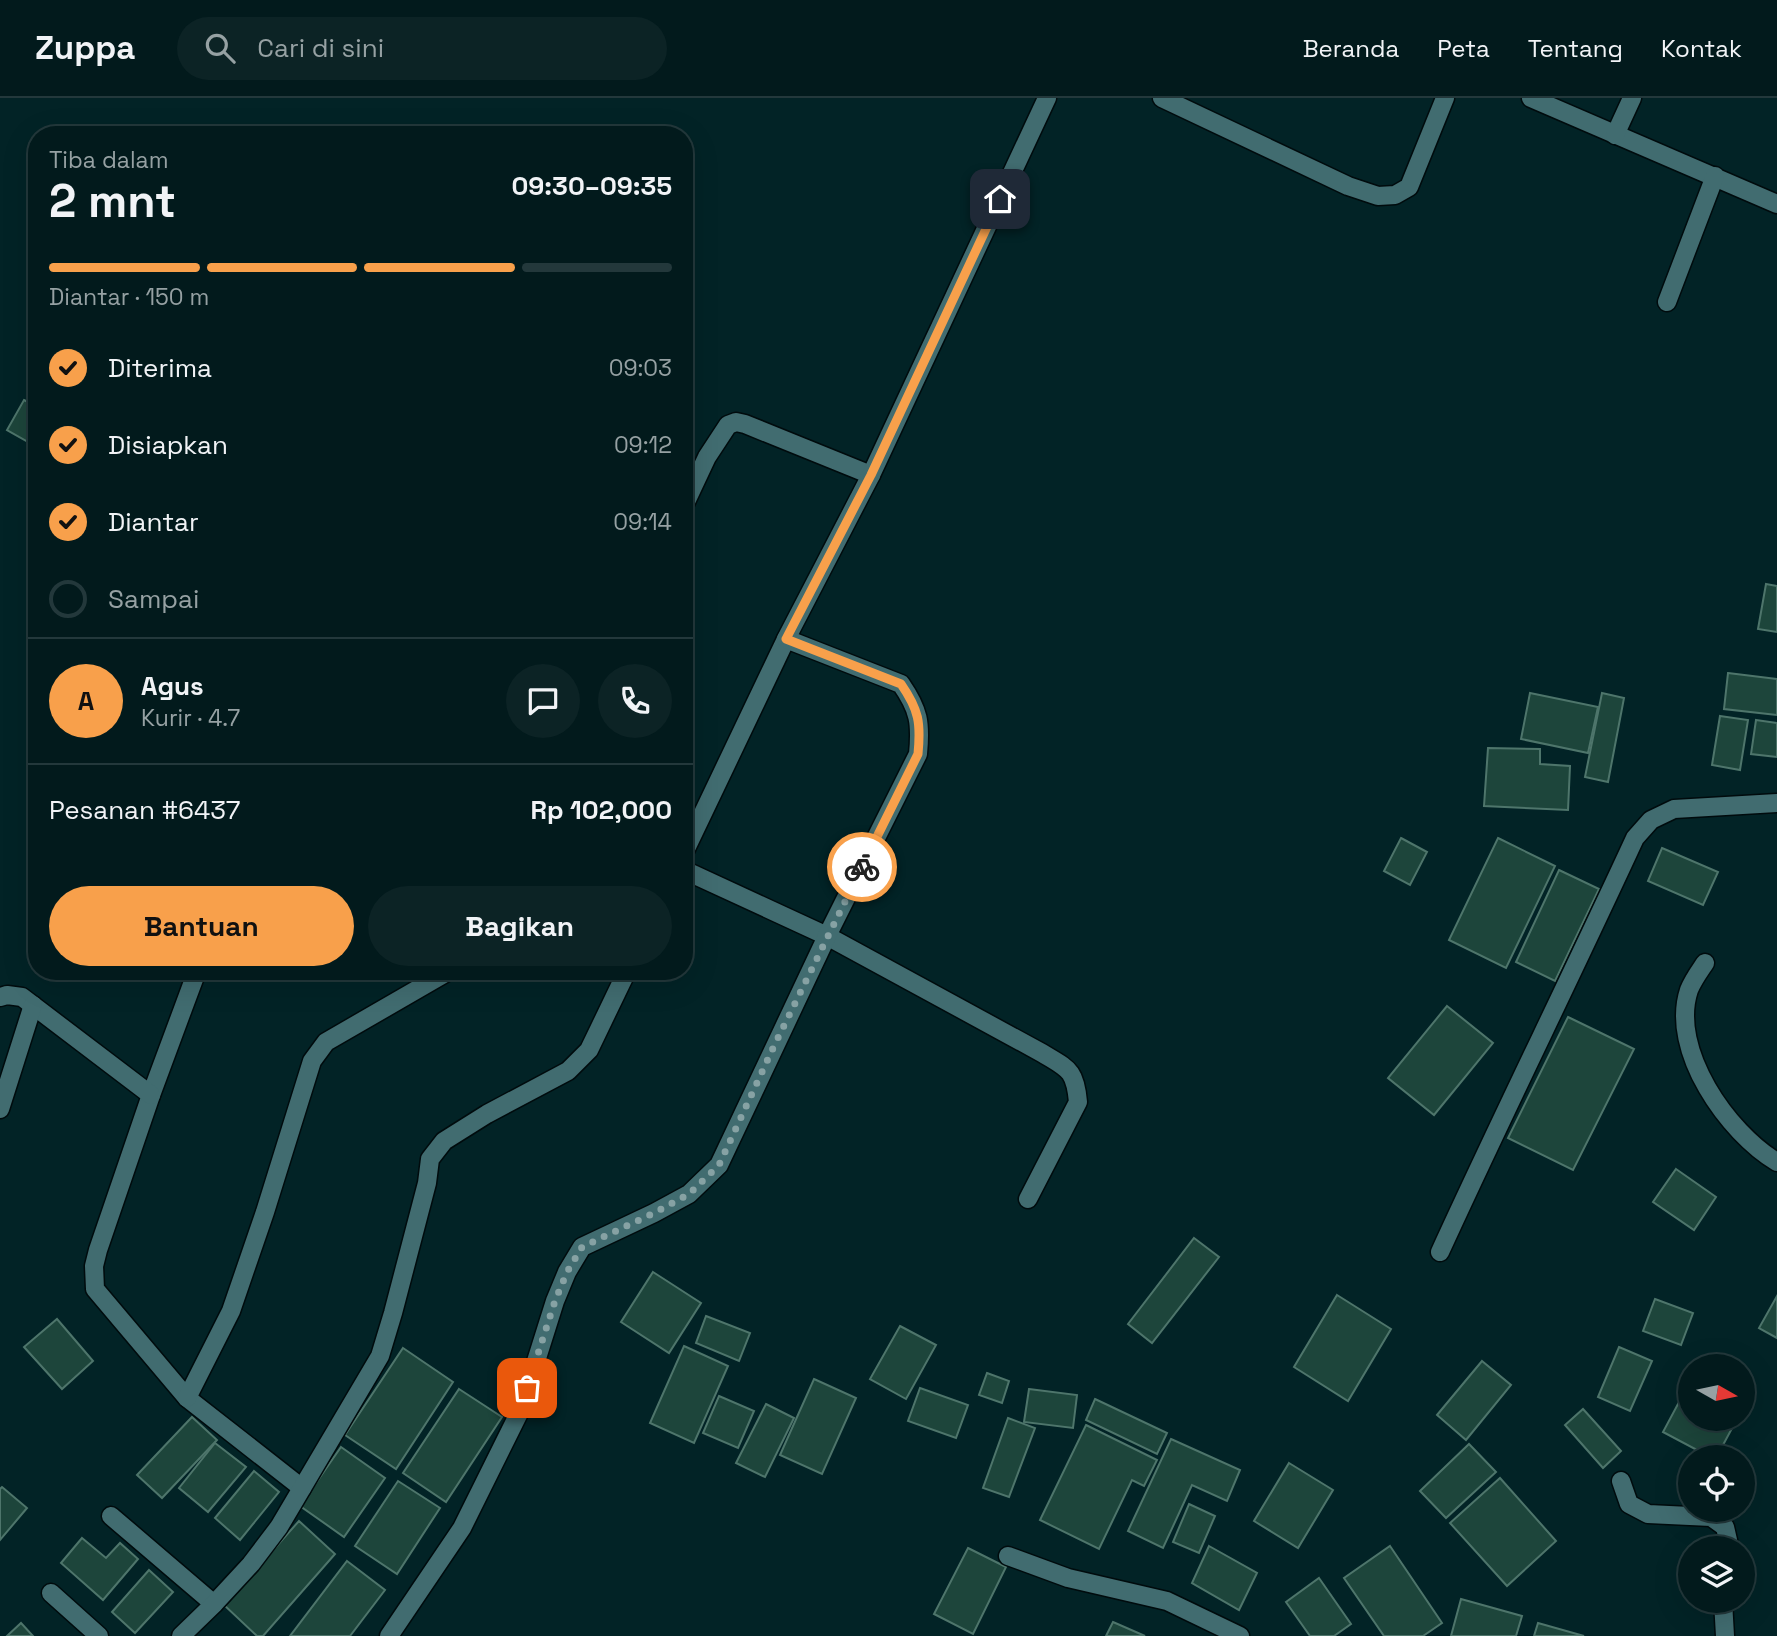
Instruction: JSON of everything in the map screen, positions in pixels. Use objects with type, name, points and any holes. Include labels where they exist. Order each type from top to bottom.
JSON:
[{"type":"street","points":[[693,834],[786,639],[871,475],[1047,98]]},
{"type":"street","points":[[1162,98],[1348,186],[1378,196],[1395,195],[1409,187],[1446,98]]},
{"type":"street","points":[[1531,98],[1777,204]]},
{"type":"street","points":[[1615,135],[1632,98]]},
{"type":"street","points":[[1667,302],[1714,176]]},
{"type":"street","points":[[693,487],[707,457],[728,425],[736,422],[871,475]]},
{"type":"street","points":[[388,1636],[462,1528],[521,1409],[555,1301],[567,1272],[582,1247],[689,1194],[719,1165],[827,936],[918,754],[920,734],[917,714],[901,684],[786,639]]},
{"type":"street","points":[[1440,1252],[1635,838],[1651,820],[1674,809],[1777,803]]},
{"type":"street","points":[[693,874],[827,936],[1071,1071],[1077,1085],[1078,1102],[1028,1199]]},
{"type":"street","points":[[1705,962],[1688,993],[1685,1019],[1687,1042],[1708,1091],[1736,1128],[1777,1162]]},
{"type":"street","points":[[194,980],[98,1250],[94,1266],[95,1289],[187,1398],[302,1488]]},
{"type":"street","points":[[187,1398],[231,1311],[312,1061],[326,1042],[433,980]]},
{"type":"street","points":[[181,1636],[251,1564],[279,1527],[380,1356],[427,1183],[430,1159],[444,1141],[487,1114],[568,1071],[589,1050],[623,980]]},
{"type":"street","points":[[0,996],[22,998],[33,1005],[151,1095]]},
{"type":"street","points":[[1,1102],[33,1005]]},
{"type":"street","points":[[1622,1480],[1629,1504],[1648,1514],[1711,1517],[1725,1527],[1727,1536]]},
{"type":"street","points":[[111,1516],[214,1604]]},
{"type":"street","points":[[1008,1556],[1068,1578],[1167,1601],[1240,1636]]},
{"type":"street","points":[[51,1593],[99,1636]]},
{"type":"street","points":[[1724,1613],[1726,1636]]},
{"type":"building","points":[[24,400],[28,402],[28,442],[7,430]]},
{"type":"building","points":[[1766,584],[1777,586],[1777,632],[1758,629]]},
{"type":"building","points":[[1728,673],[1777,679],[1777,715],[1724,709]]},
{"type":"building","points":[[1530,693],[1598,707],[1588,753],[1521,739]]},
{"type":"building","points":[[1602,693],[1624,698],[1608,782],[1585,777]]},
{"type":"building","points":[[1720,716],[1748,720],[1740,770],[1712,765]]},
{"type":"building","points":[[1756,720],[1777,723],[1777,757],[1751,754]]},
{"type":"building","points":[[1488,748],[1540,749],[1540,764],[1570,766],[1568,810],[1484,806]]},
{"type":"building","points":[[1401,838],[1427,852],[1410,885],[1384,871]]},
{"type":"building","points":[[1498,838],[1555,866],[1506,968],[1449,940]]},
{"type":"building","points":[[1662,848],[1718,872],[1703,905],[1648,881]]},
{"type":"building","points":[[1559,870],[1599,889],[1555,981],[1516,962]]},
{"type":"building","points":[[1447,1006],[1493,1043],[1434,1115],[1388,1078]]},
{"type":"building","points":[[1568,1017],[1634,1049],[1573,1170],[1508,1138]]},
{"type":"building","points":[[1676,1169],[1716,1197],[1694,1230],[1653,1202]]},
{"type":"building","points":[[1194,1238],[1219,1257],[1152,1343],[1128,1324]]},
{"type":"building","points":[[653,1272],[701,1303],[669,1353],[621,1322]]},
{"type":"building","points":[[1337,1295],[1391,1329],[1348,1401],[1294,1367]]},
{"type":"building","points":[[1777,1296],[1777,1338],[1759,1328]]},
{"type":"building","points":[[1655,1299],[1693,1313],[1681,1345],[1643,1331]]},
{"type":"building","points":[[706,1316],[750,1333],[739,1361],[696,1343]]},
{"type":"building","points":[[57,1319],[93,1361],[62,1389],[24,1347]]},
{"type":"building","points":[[900,1326],[936,1345],[906,1399],[870,1379]]},
{"type":"building","points":[[684,1346],[728,1366],[694,1443],[650,1423]]},
{"type":"building","points":[[1619,1347],[1652,1361],[1630,1411],[1598,1397]]},
{"type":"building","points":[[403,1348],[453,1382],[396,1469],[345,1435]]},
{"type":"building","points":[[1482,1361],[1511,1385],[1466,1440],[1437,1415]]},
{"type":"building","points":[[987,1373],[1009,1381],[1002,1403],[979,1395]]},
{"type":"building","points":[[814,1379],[856,1398],[822,1474],[780,1455]]},
{"type":"building","points":[[920,1388],[968,1405],[956,1438],[908,1421]]},
{"type":"building","points":[[459,1389],[502,1417],[446,1502],[403,1473]]},
{"type":"building","points":[[1029,1389],[1077,1395],[1073,1428],[1024,1422]]},
{"type":"building","points":[[719,1396],[754,1411],[738,1448],[703,1433]]},
{"type":"building","points":[[1095,1399],[1167,1433],[1157,1454],[1086,1420]]},
{"type":"building","points":[[766,1404],[794,1418],[765,1477],[736,1463]]},
{"type":"building","points":[[1678,1404],[1678,1432],[1730,1432],[1723,1445],[1688,1445],[1663,1432]]},
{"type":"building","points":[[1583,1409],[1621,1451],[1603,1468],[1565,1425]]},
{"type":"building","points":[[192,1417],[217,1440],[162,1498],[137,1475]]},
{"type":"building","points":[[1008,1418],[1035,1428],[1009,1497],[983,1488]]},
{"type":"building","points":[[1086,1425],[1157,1460],[1144,1486],[1132,1480],[1099,1549],[1040,1520]]},
{"type":"building","points":[[1171,1439],[1240,1470],[1227,1501],[1192,1485],[1163,1548],[1128,1531]]},
{"type":"building","points":[[215,1443],[246,1467],[208,1512],[179,1488]]},
{"type":"building","points":[[1469,1444],[1496,1472],[1446,1518],[1420,1491]]},
{"type":"building","points":[[341,1447],[385,1478],[344,1537],[300,1506]]},
{"type":"building","points":[[1289,1463],[1333,1490],[1298,1548],[1254,1521]]},
{"type":"building","points":[[254,1471],[279,1492],[240,1540],[215,1518]]},
{"type":"building","points":[[1500,1478],[1556,1541],[1507,1586],[1450,1523]]},
{"type":"building","points":[[398,1481],[440,1508],[397,1574],[355,1546]]},
{"type":"building","points":[[2,1487],[27,1508],[0,1540],[0,1489]]},
{"type":"building","points":[[1189,1504],[1215,1516],[1199,1553],[1173,1542]]},
{"type":"building","points":[[299,1521],[335,1554],[263,1636],[257,1636],[224,1605]]},
{"type":"building","points":[[82,1538],[106,1558],[120,1543],[138,1559],[103,1600],[61,1563]]},
{"type":"building","points":[[1209,1546],[1257,1573],[1239,1610],[1192,1583]]},
{"type":"building","points":[[1390,1546],[1442,1623],[1423,1636],[1384,1636],[1344,1578]]},
{"type":"building","points":[[968,1548],[1006,1567],[973,1634],[934,1614]]},
{"type":"building","points":[[347,1561],[385,1590],[350,1636],[290,1636]]},
{"type":"building","points":[[149,1570],[173,1592],[135,1633],[112,1612]]},
{"type":"building","points":[[1319,1578],[1351,1624],[1334,1636],[1310,1636],[1286,1602]]},
{"type":"building","points":[[1461,1599],[1522,1616],[1516,1636],[1451,1636]]},
{"type":"building","points":[[1113,1622],[1145,1636],[1106,1636]]},
{"type":"building","points":[[21,1623],[33,1636],[7,1636]]},
{"type":"building","points":[[1538,1623],[1584,1636],[1534,1636]]},
{"type":"way so far","points":[[527,1388],[555,1301],[567,1272],[582,1247],[689,1194],[719,1165],[862,867]]},
{"type":"route","points":[[862,867],[918,754],[920,734],[917,714],[901,684],[786,639],[871,475],[1000,199]]}]
